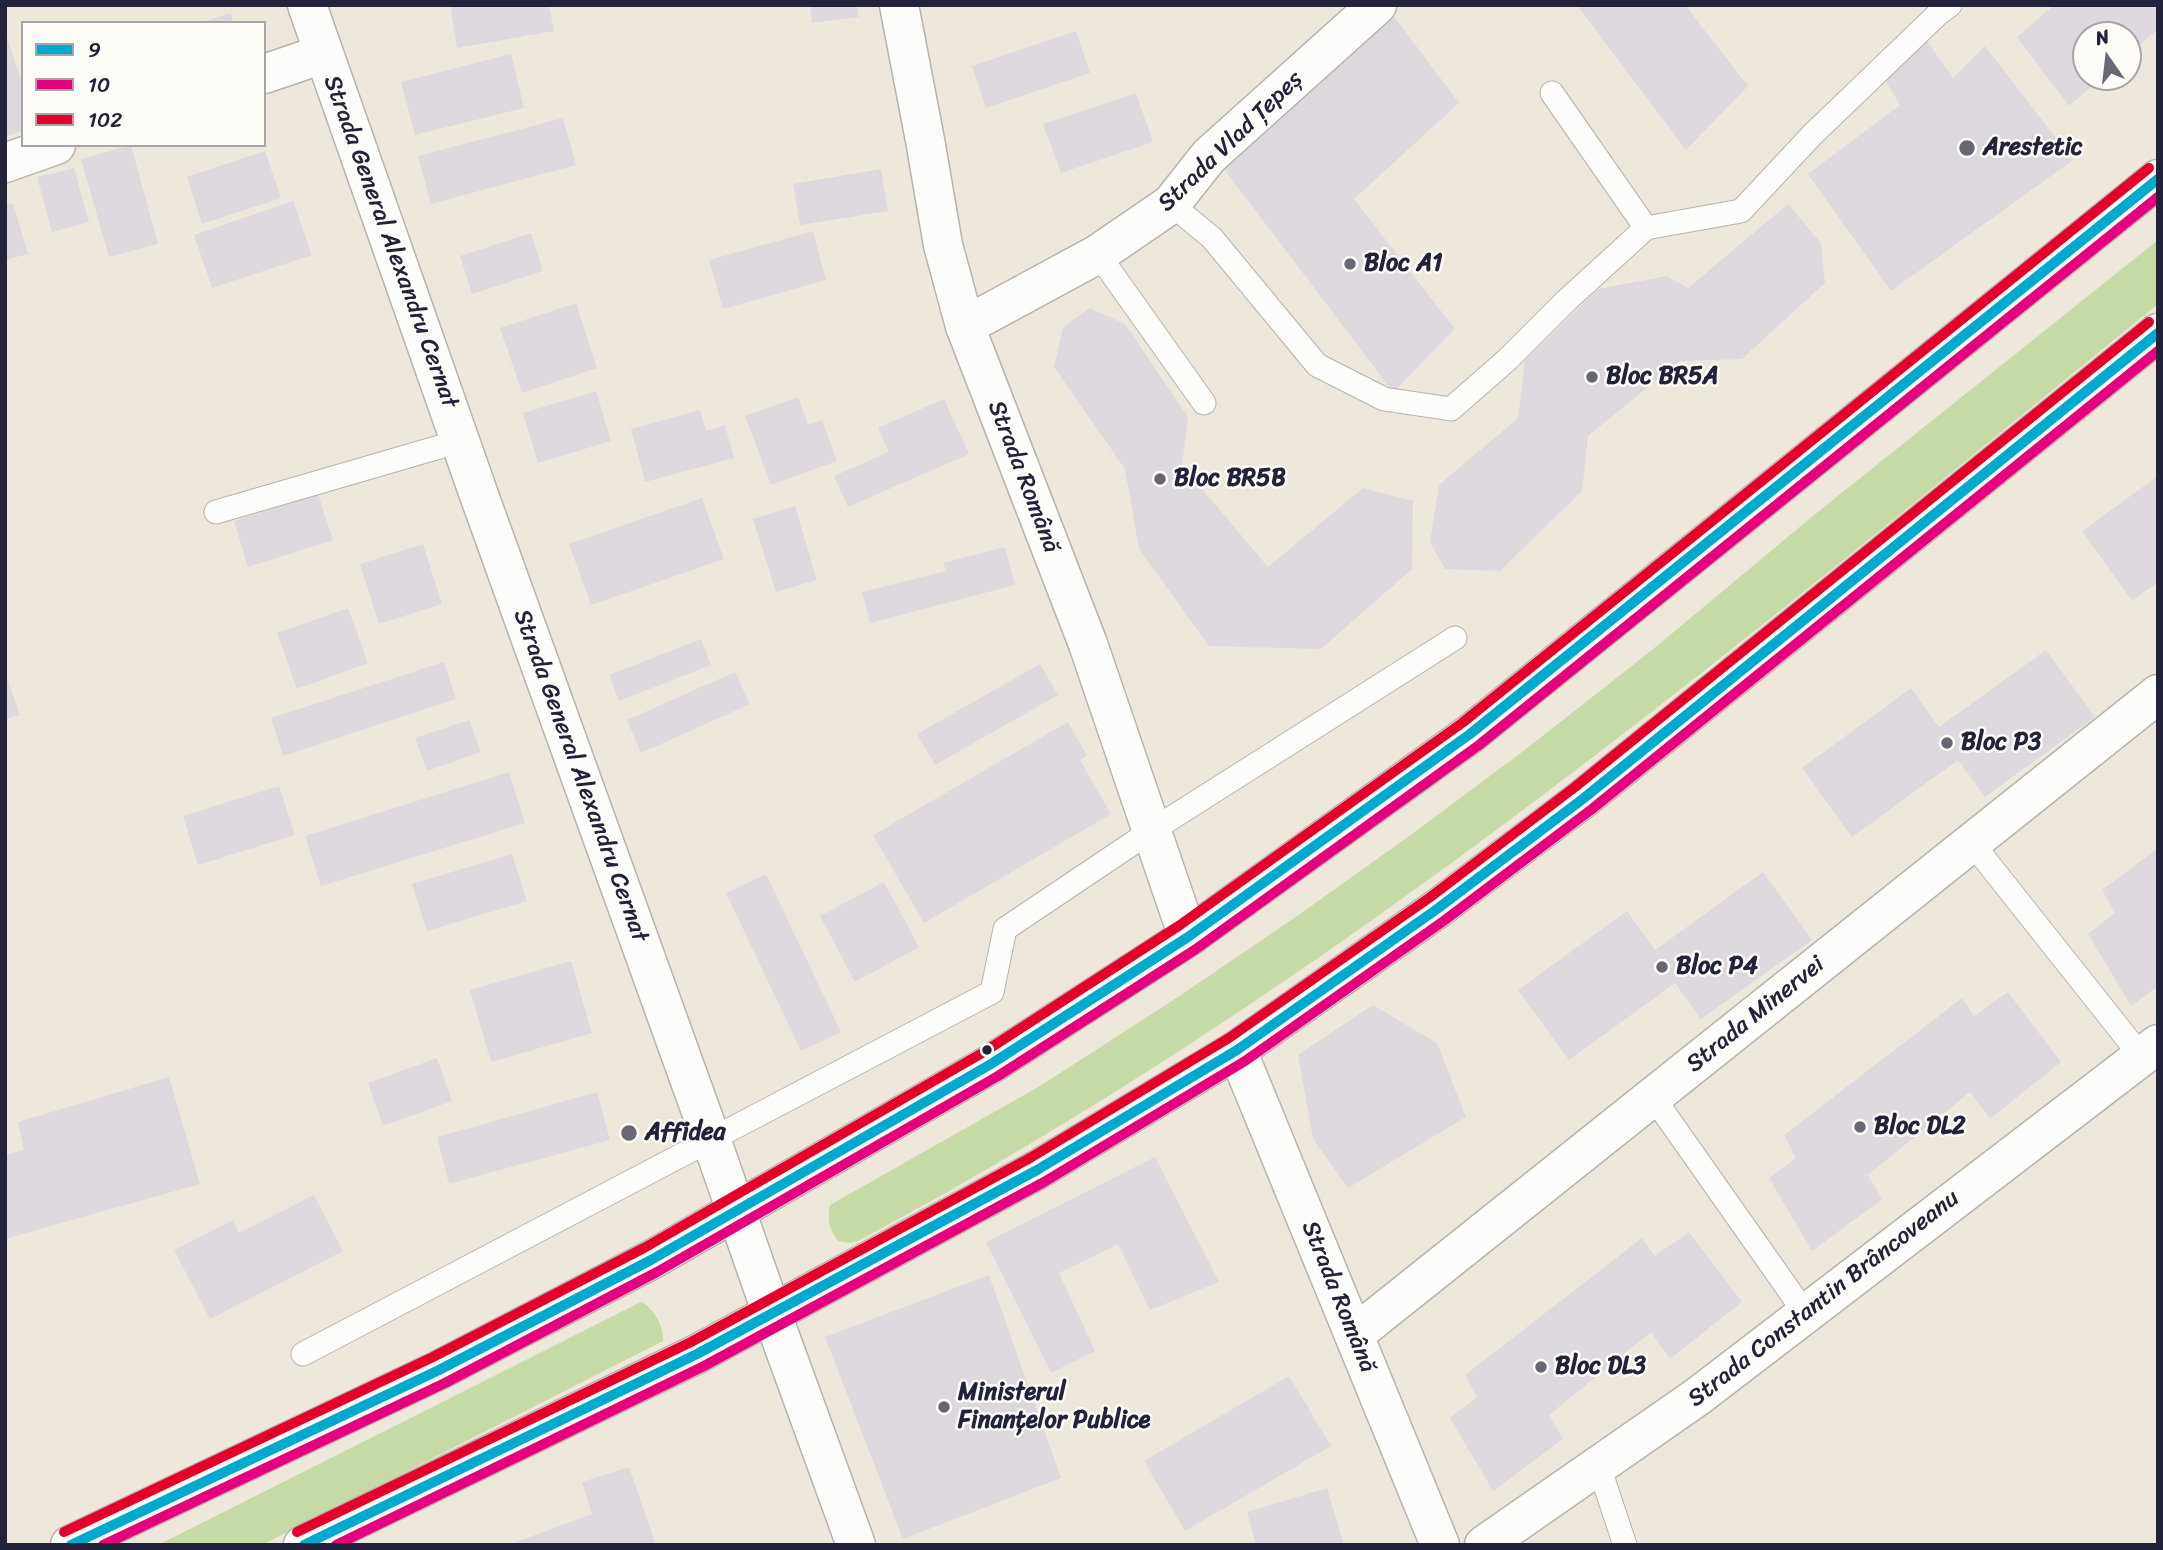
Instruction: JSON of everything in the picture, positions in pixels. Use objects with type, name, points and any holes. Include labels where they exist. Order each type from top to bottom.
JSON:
[{"type":"street","name":"Strada General Alexandru Cernat","points":[[307,5],[771,1314],[856,1545]]},
{"type":"street","name":"Strada Română","points":[[899,5],[943,245],[965,326],[1088,644],[1188,937]]},
{"type":"street","name":"Strada Vlad Țepeș","points":[[965,326],[1098,254],[1171,204],[1209,156],[1377,5]]},
{"type":"street","points":[[266,73],[323,54]]},
{"type":"street","points":[[5,163],[50,147]]},
{"type":"street","points":[[69,1545],[439,1370],[651,1259],[991,1064],[1188,937],[1470,734],[2158,179]]},
{"type":"street","points":[[303,1545],[697,1354],[1037,1170],[1237,1050],[1437,909],[1584,798],[2158,332]]},
{"type":"street","name":"Strada Minervei","points":[[1354,1335],[2158,694]]},
{"type":"street","name":"Strada Română","points":[[1237,1050],[1440,1545]]},
{"type":"street","name":"Strada Constantin Brâncoveanu","points":[[1484,1545],[1697,1397],[2149,1050]]},
{"type":"lane","points":[[1171,204],[1212,238],[1317,365],[1384,399],[1451,409],[1508,359],[1567,300],[1646,228],[1741,211],[1812,135],[1939,8]]},
{"type":"lane","points":[[1552,93],[1646,228]]},
{"type":"lane","points":[[1098,254],[1204,403]]},
{"type":"lane","points":[[216,512],[460,441]]},
{"type":"lane","points":[[303,1354],[992,992],[1005,929],[1151,831],[1455,638]]},
{"type":"lane","points":[[1972,843],[2149,1050]]},
{"type":"lane","points":[[1653,1097],[1805,1313]]},
{"type":"lane","points":[[1599,1467],[1625,1545]]},
{"type":"green space","points":[[2158,240],[2158,304],[1846,558],[1530,805],[1368,923],[1203,1036],[1033,1142],[858,1241],[838,1241],[830,1224],[830,1205],[1040,1086],[1181,995],[1412,834],[1652,650],[1814,515]]},
{"type":"green space","points":[[641,1302],[650,1308],[657,1318],[663,1341],[262,1545],[158,1545]]},
{"type":"building","points":[[450,5],[549,5],[554,31],[457,48]]},
{"type":"building","points":[[810,5],[857,5],[859,17],[812,23]]},
{"type":"building","points":[[1577,5],[1685,5],[1748,86],[1686,150]]},
{"type":"building","points":[[2054,5],[2158,5],[2158,29],[2142,43],[2142,21],[2072,21],[2072,91],[2087,91],[2069,106],[2017,37]]},
{"type":"building","points":[[231,13],[233,21],[205,21]]},
{"type":"building","name":"Bloc A1","points":[[1393,15],[1459,103],[1354,199],[1455,329],[1393,392],[1224,169]]},
{"type":"building","points":[[1076,31],[1090,73],[986,108],[972,66]]},
{"type":"building","points":[[6,34],[21,80],[21,132],[5,136]]},
{"type":"building","points":[[1925,38],[1953,78],[1985,46],[2073,160],[1891,291],[1808,174],[1900,105],[1882,75]]},
{"type":"building","points":[[511,54],[524,108],[415,135],[401,82]]},
{"type":"building","points":[[1136,93],[1153,142],[1061,173],[1043,124]]},
{"type":"building","points":[[563,118],[576,165],[431,204],[418,156]]},
{"type":"building","points":[[132,147],[158,244],[109,257],[81,159]]},
{"type":"building","points":[[265,151],[281,198],[202,224],[187,177]]},
{"type":"building","points":[[74,168],[89,222],[52,232],[37,177]]},
{"type":"building","points":[[881,169],[888,211],[800,225],[793,184]]},
{"type":"building","points":[[293,201],[312,255],[212,288],[194,235]]},
{"type":"building","points":[[13,203],[28,254],[5,260],[5,205]]},
{"type":"building","name":"Bloc BR5A","points":[[1788,204],[1821,243],[1825,283],[1742,359],[1680,361],[1588,436],[1582,491],[1500,571],[1445,569],[1430,542],[1439,485],[1518,418],[1525,360],[1598,289],[1667,276],[1688,288]]},
{"type":"building","points":[[813,231],[826,280],[723,309],[709,260]]},
{"type":"building","points":[[531,233],[543,271],[472,294],[460,256]]},
{"type":"building","points":[[576,303],[597,368],[522,393],[500,328]]},
{"type":"building","name":"Bloc BR5B","points":[[1090,308],[1125,324],[1188,417],[1182,465],[1268,567],[1363,488],[1413,501],[1412,569],[1321,649],[1209,646],[1139,549],[1125,469],[1054,367],[1063,327]]},
{"type":"building","points":[[596,391],[611,441],[538,463],[523,413]]},
{"type":"building","points":[[798,397],[808,425],[822,420],[837,461],[771,485],[745,416]]},
{"type":"building","points":[[944,399],[969,454],[848,507],[834,476],[889,452],[878,428]]},
{"type":"building","points":[[700,410],[706,431],[725,425],[734,458],[645,482],[631,429]]},
{"type":"building","points":[[2158,476],[2158,582],[2132,601],[2082,531]]},
{"type":"building","points":[[318,494],[333,540],[248,567],[234,521]]},
{"type":"building","points":[[702,498],[724,559],[591,605],[569,544]]},
{"type":"building","points":[[795,506],[817,580],[776,592],[753,519]]},
{"type":"building","points":[[423,544],[442,604],[379,624],[360,564]]},
{"type":"building","points":[[1005,547],[1015,585],[870,623],[862,592],[946,571],[943,563]]},
{"type":"building","points":[[348,608],[368,663],[297,689],[277,633]]},
{"type":"building","points":[[701,639],[711,665],[619,701],[609,675]]},
{"type":"building","name":"Bloc P3","points":[[2046,650],[2095,717],[1985,797],[1958,760],[1852,837],[1802,768],[1911,688],[1939,727]]},
{"type":"building","points":[[444,662],[456,699],[283,756],[271,718]]},
{"type":"building","points":[[1040,664],[1058,695],[935,765],[917,734]]},
{"type":"building","points":[[5,672],[20,715],[5,719]]},
{"type":"building","points":[[735,672],[750,704],[641,753],[627,720]]},
{"type":"building","points":[[469,720],[481,752],[427,771],[415,738]]},
{"type":"building","points":[[1068,722],[1087,756],[1080,760],[1111,814],[924,923],[873,835]]},
{"type":"building","points":[[509,772],[525,823],[321,886],[305,836]]},
{"type":"building","points":[[279,786],[295,835],[198,865],[183,816]]},
{"type":"building","points":[[2158,848],[2158,986],[2131,1006],[2088,934],[2115,913],[2102,890]]},
{"type":"building","points":[[512,854],[527,901],[427,931],[412,884]]},
{"type":"building","name":"Bloc P4","points":[[1763,872],[1812,940],[1701,1019],[1675,983],[1569,1060],[1518,990],[1627,911],[1655,950]]},
{"type":"building","points":[[766,874],[841,1032],[801,1051],[726,893]]},
{"type":"building","points":[[884,882],[919,947],[855,982],[820,916]]},
{"type":"building","points":[[571,961],[592,1033],[491,1062],[470,990]]},
{"type":"building","name":"Bloc DL2","points":[[2008,992],[2061,1062],[1990,1119],[1970,1092],[1868,1175],[1882,1199],[1812,1251],[1769,1178],[1796,1158],[1784,1135],[1962,998],[1974,1016]]},
{"type":"building","points":[[1373,1005],[1437,1043],[1466,1117],[1348,1188],[1313,1139],[1298,1055]]},
{"type":"building","points":[[437,1058],[452,1101],[383,1126],[368,1083]]},
{"type":"building","points":[[169,1077],[200,1184],[5,1239],[5,1155],[24,1150],[18,1122]]},
{"type":"building","points":[[597,1092],[610,1140],[449,1184],[437,1137]]},
{"type":"building","points":[[1155,1157],[1219,1282],[1150,1310],[1118,1244],[1059,1273],[1095,1351],[1051,1373],[986,1242]]},
{"type":"building","points":[[314,1195],[343,1251],[210,1319],[174,1250],[233,1220],[239,1233]]},
{"type":"building","name":"Bloc DL3","points":[[1689,1232],[1742,1302],[1670,1359],[1651,1332],[1549,1415],[1563,1439],[1493,1491],[1450,1418],[1477,1397],[1465,1375],[1642,1238],[1655,1256]]},
{"type":"building","name":"Ministerul Finanțelor Publice","points":[[989,1275],[1061,1478],[903,1539],[825,1337]]},
{"type":"building","points":[[1289,1376],[1331,1446],[1185,1531],[1144,1461]]},
{"type":"building","points":[[629,1467],[656,1545],[508,1545],[592,1514],[582,1482]]},
{"type":"building","points":[[1327,1488],[1343,1542],[1332,1545],[1256,1545],[1247,1512]]},
{"type":"transit line","name":"102","points":[[64,1532],[433,1357],[644,1248],[984,1052],[1180,925],[1462,723],[2149,168]]},
{"type":"transit line","name":"9","points":[[71,1545],[439,1370],[651,1260],[991,1064],[1188,937],[1470,734],[2158,179]]},
{"type":"transit line","name":"10","points":[[103,1545],[445,1383],[657,1272],[998,1076],[1196,949],[1479,745],[2158,197]]},
{"type":"transit line","name":"102","points":[[297,1532],[691,1342],[1030,1158],[1229,1038],[1429,898],[1575,787],[2149,322]]},
{"type":"transit line","name":"9","points":[[304,1545],[697,1354],[1037,1170],[1237,1050],[1437,909],[1584,798],[2158,333]]},
{"type":"transit line","name":"10","points":[[336,1545],[704,1366],[1044,1182],[1245,1061],[1445,920],[1592,809],[2158,351]]},
{"type":"place","name":"Arestetic","points":[[1967,148]]},
{"type":"place","name":"Bloc A1","points":[[1350,264]]},
{"type":"place","name":"Bloc BR5A","points":[[1592,377]]},
{"type":"place","name":"Bloc BR5B","points":[[1160,479]]},
{"type":"place","name":"Bloc P3","points":[[1947,743]]},
{"type":"place","name":"Bloc P4","points":[[1662,967]]},
{"type":"place","name":"Bloc DL2","points":[[1860,1127]]},
{"type":"place","name":"Affidea","points":[[629,1133]]},
{"type":"place","name":"Bloc DL3","points":[[1541,1367]]},
{"type":"place","name":"Ministerul Finanțelor Publice","points":[[944,1407]]}]
